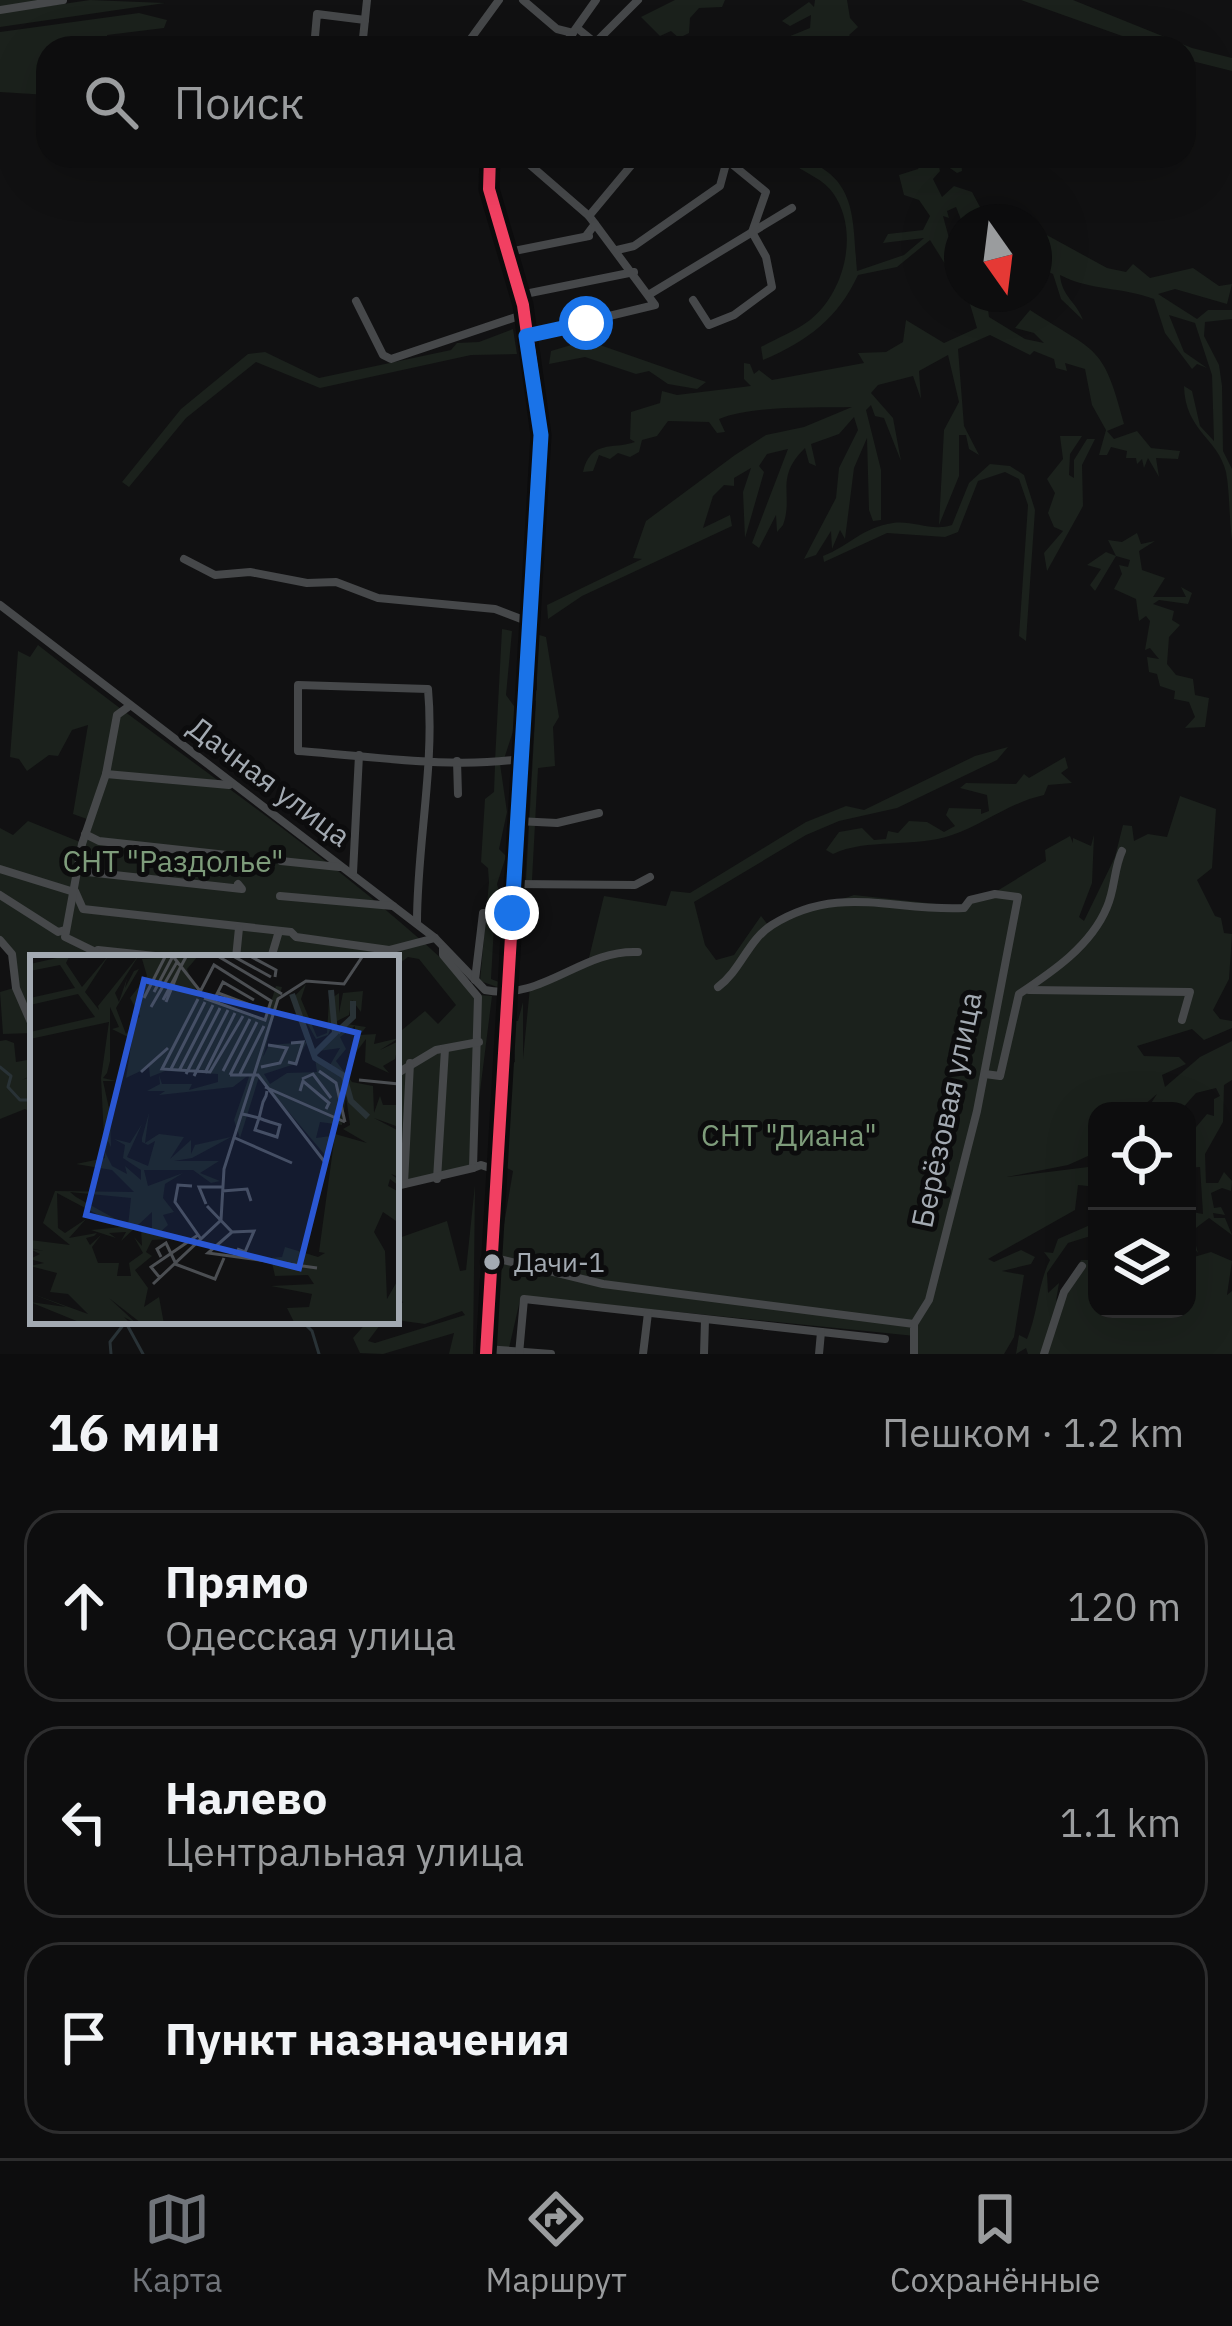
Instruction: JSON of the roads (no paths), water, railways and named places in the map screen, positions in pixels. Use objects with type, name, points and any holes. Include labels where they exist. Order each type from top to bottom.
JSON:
[{"type":"street","points":[[0,10],[63,0]]},
{"type":"street","points":[[363,36],[367,0]]},
{"type":"street","points":[[473,36],[499,0]]},
{"type":"street","points":[[523,0],[557,28],[585,36]]},
{"type":"street","points":[[571,36],[596,0]]},
{"type":"street","points":[[607,36],[638,0]]},
{"type":"street","points":[[315,36],[317,14],[365,20]]},
{"type":"street","points":[[487,168],[520,295],[541,435],[486,1351],[551,1354]]},
{"type":"street","points":[[526,336],[656,305],[594,224],[533,168]]},
{"type":"street","points":[[508,253],[586,236],[634,168]]},
{"type":"street","points":[[616,249],[634,246],[720,186],[723,168]]},
{"type":"street","points":[[693,300],[709,325],[765,296],[772,287],[766,257],[752,232],[766,192],[736,168]]},
{"type":"street","points":[[650,294],[792,208]]},
{"type":"street","points":[[520,295],[634,272]]},
{"type":"street","points":[[356,302],[383,355],[391,359],[522,315]]},
{"type":"street","points":[[184,559],[214,575],[250,572],[307,584],[336,582],[377,598],[496,609],[529,622]]},
{"type":"street","name":"Дачная улица","points":[[0,605],[435,938],[485,990],[507,995]]},
{"type":"street","points":[[417,924],[424,759],[428,710],[424,688],[300,682],[294,732],[298,751],[359,755],[424,759],[457,761],[521,759]]},
{"type":"street","points":[[102,955],[65,937],[85,834],[106,774],[117,715],[129,706]]},
{"type":"street","points":[[352,874],[359,755]]},
{"type":"street","points":[[457,761],[458,794]]},
{"type":"street","points":[[106,774],[229,784]]},
{"type":"street","points":[[517,821],[557,823],[598,812]]},
{"type":"street","points":[[85,834],[99,841],[236,856]]},
{"type":"street","points":[[985,1074],[1000,1076],[1019,994],[1067,959],[1095,928],[1107,908],[1122,851]]},
{"type":"street","points":[[281,861],[341,867]]},
{"type":"street","points":[[0,868],[69,894],[75,891]]},
{"type":"street","points":[[78,871],[242,889],[238,884]]},
{"type":"street","points":[[514,884],[635,885],[650,878]]},
{"type":"street","points":[[75,891],[82,909],[279,931],[389,950]]},
{"type":"street","name":"Берёзовая улица","points":[[718,987],[736,973],[752,943],[771,925],[804,911],[855,898],[938,910],[964,908],[970,900],[995,894],[1012,895],[1019,901],[993,1009],[985,1074],[929,1300],[914,1324]]},
{"type":"street","points":[[0,895],[58,932],[67,930]]},
{"type":"street","points":[[280,896],[394,907]]},
{"type":"street","points":[[475,980],[483,913],[512,913]]},
{"type":"street","points":[[236,955],[238,928]]},
{"type":"street","points":[[272,955],[279,931]]},
{"type":"street","points":[[380,955],[435,938]]},
{"type":"street","points":[[0,940],[12,954],[16,988],[30,1020]]},
{"type":"street","points":[[443,946],[443,955],[478,997],[473,1168]]},
{"type":"street","points":[[91,950],[143,955]]},
{"type":"street","points":[[507,995],[613,952],[638,952]]},
{"type":"street","points":[[1026,989],[1190,992],[1182,1020]]},
{"type":"street","points":[[399,1071],[445,1049],[479,1042]]},
{"type":"street","points":[[436,1179],[445,1049]]},
{"type":"street","points":[[410,1063],[400,1185],[481,1165],[496,1170]]},
{"type":"street","points":[[491,1256],[529,1270],[603,1284],[914,1324],[914,1354]]},
{"type":"street","points":[[1044,1354],[1064,1292],[1082,1266]]},
{"type":"street","points":[[519,1352],[524,1299],[885,1339]]},
{"type":"street","points":[[644,1354],[648,1312]]},
{"type":"street","points":[[704,1354],[705,1319]]},
{"type":"street","points":[[819,1354],[821,1331]]},
{"type":"waterway","points":[[0,1067],[11,1076],[8,1087],[20,1100],[30,1100]]},
{"type":"waterway","points":[[111,1354],[110,1342],[124,1324]]},
{"type":"waterway","points":[[127,1324],[143,1354]]},
{"type":"waterway","points":[[305,1324],[319,1354]]},
{"type":"place","name":"Дачи-1","points":[[492,1262]]},
{"type":"park label","name":"СНТ \"Раздолье\"","points":[[173,862]]},
{"type":"park label","name":"СНТ \"Диана\"","points":[[789,1136]]}]
